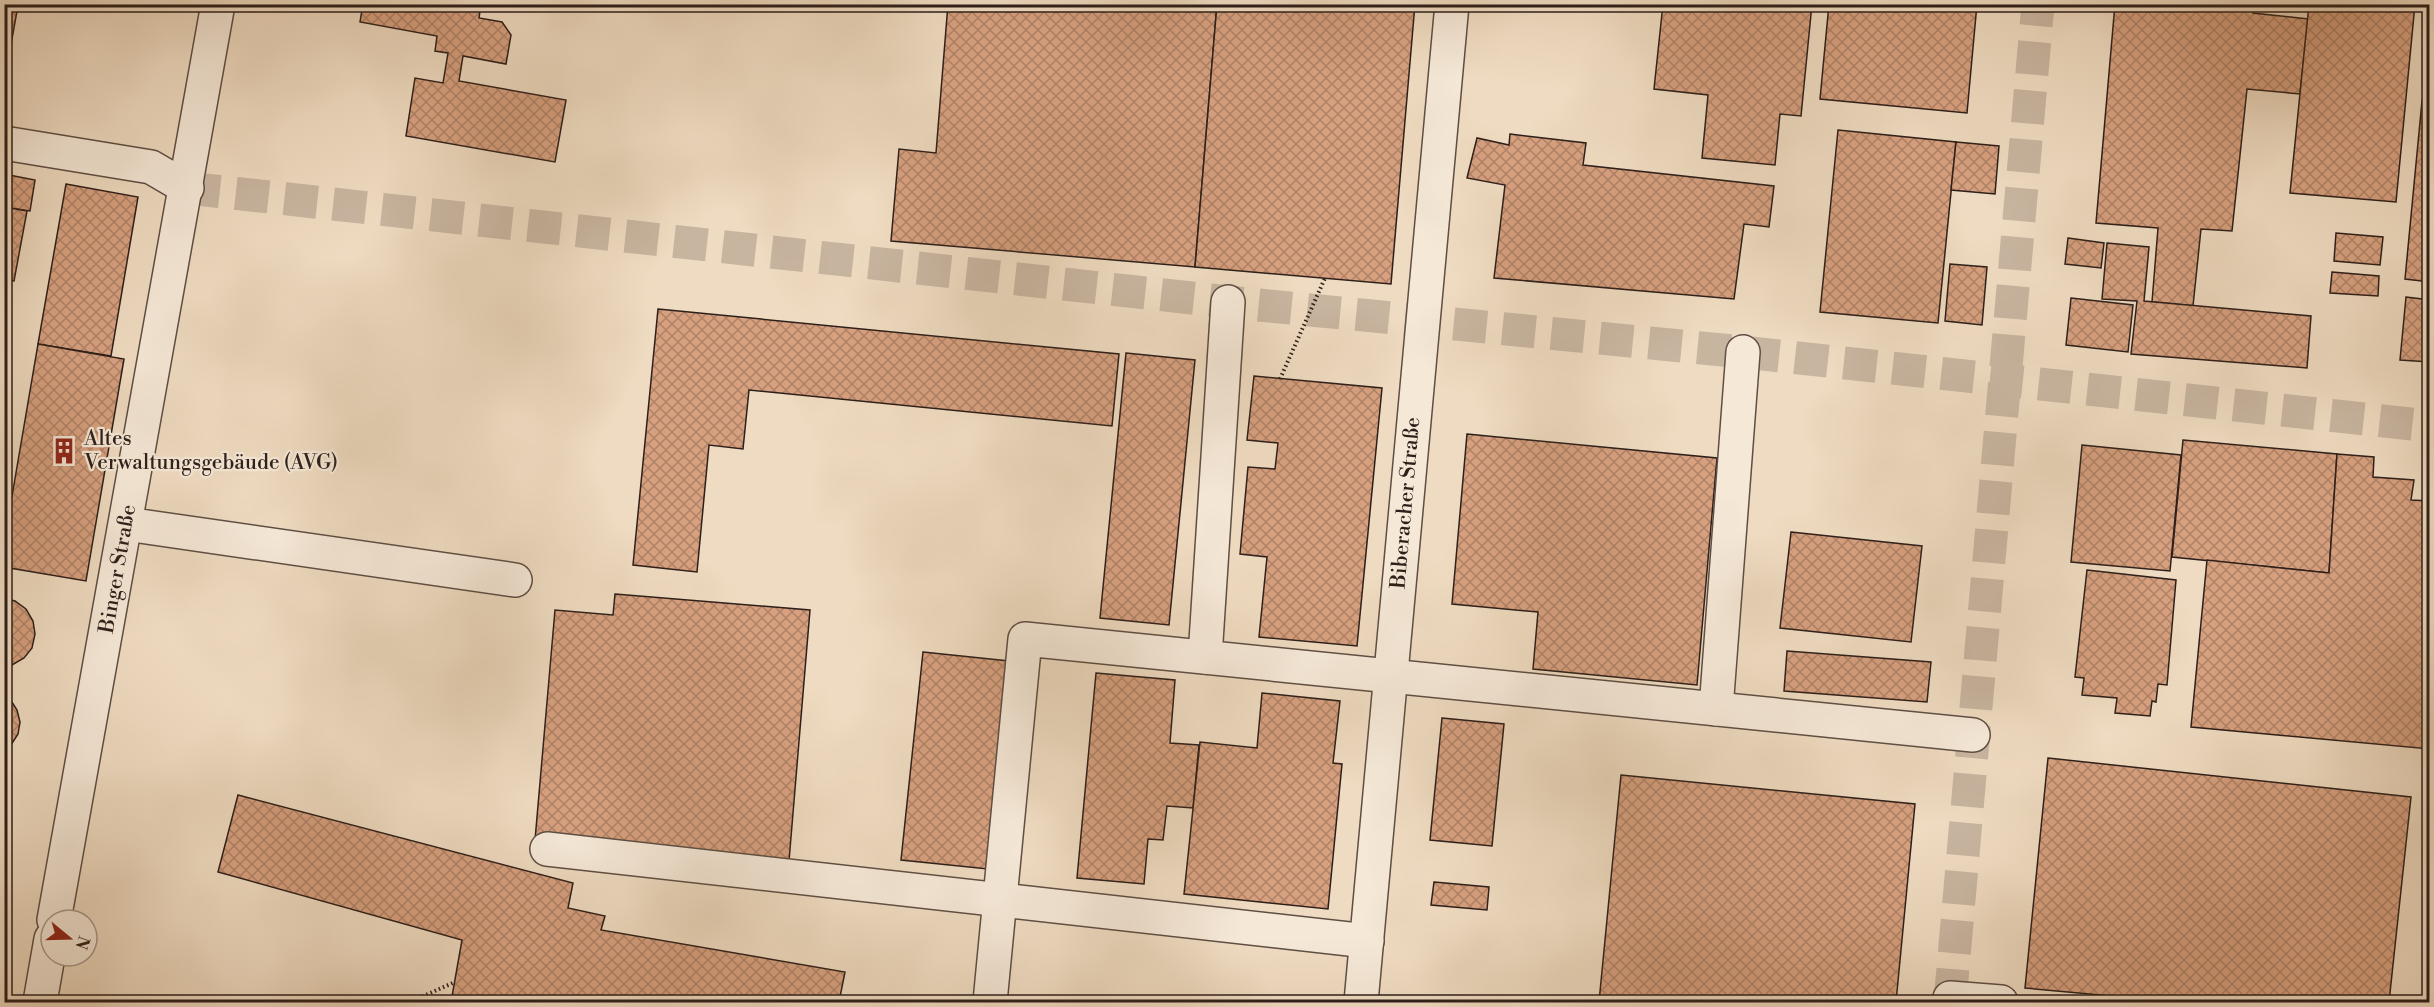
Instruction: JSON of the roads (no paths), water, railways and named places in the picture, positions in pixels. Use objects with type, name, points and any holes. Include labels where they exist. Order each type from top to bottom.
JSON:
[{"type":"street","name":"Binger Straße","points":[[56,908],[187,188],[218,4]]},
{"type":"street","name":"Biberacher Straße","points":[[1361,1002],[1452,4]]},
{"type":"street","points":[[4,142],[151,167],[187,188]]},
{"type":"street","points":[[1205,657],[1228,302]]},
{"type":"street","points":[[1716,709],[1743,352]]},
{"type":"street","points":[[126,524],[515,580]]},
{"type":"street","points":[[990,1002],[1025,639],[1973,735]]},
{"type":"street","points":[[548,849],[1367,942]]},
{"type":"street","points":[[39,1002],[45,968]]},
{"type":"street","points":[[1950,998],[2001,1002]]},
{"type":"tunnel","points":[[1950,1002],[2038,4]]},
{"type":"tunnel","points":[[187,188],[1228,302],[1743,352],[2430,426]]},
{"type":"place","name":"Altes Verwaltungsgebäude (AVG)","points":[[64,451]]}]
